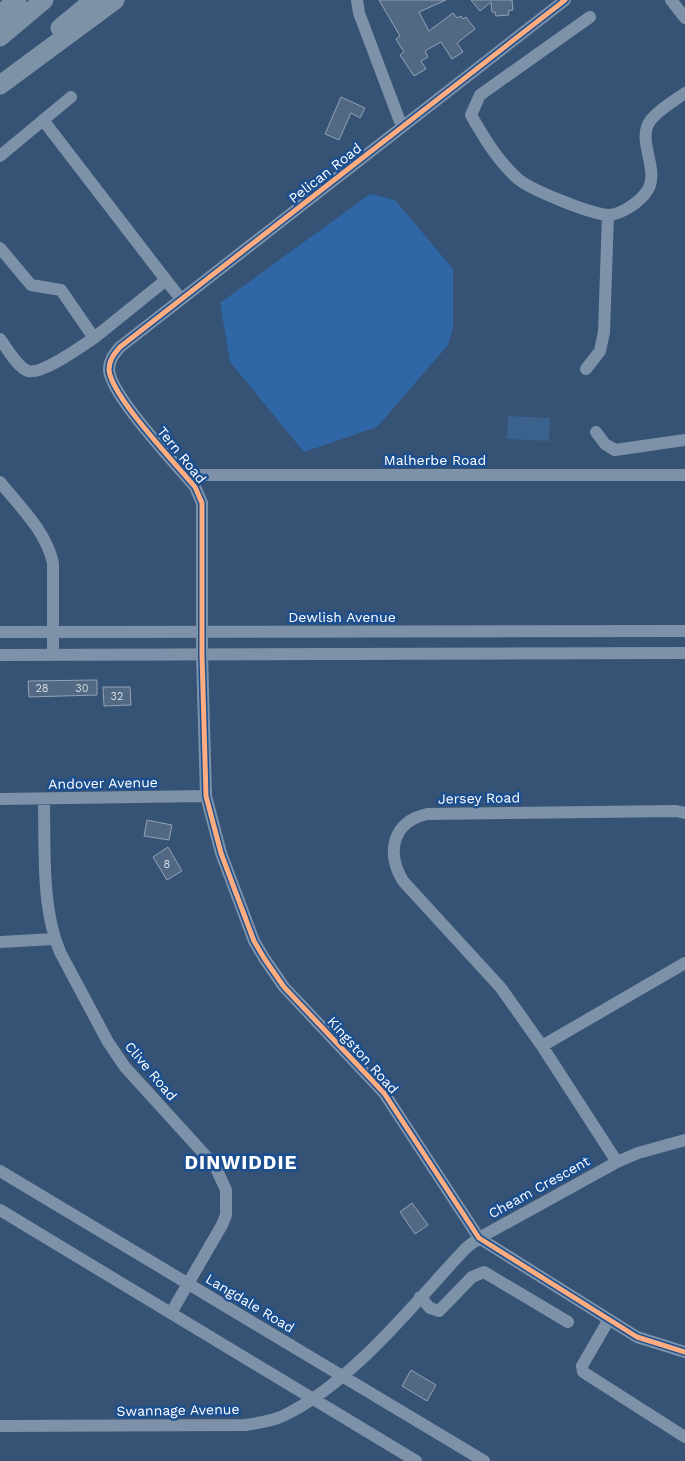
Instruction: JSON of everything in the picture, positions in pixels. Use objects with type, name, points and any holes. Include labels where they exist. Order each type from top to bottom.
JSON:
[{"type":"highway","points":[[0,15],[17,0]]},
{"type":"highway","points":[[0,38],[44,0]]},
{"type":"highway","points":[[0,79],[94,0]]},
{"type":"highway","points":[[0,85],[115,0]]},
{"type":"street","points":[[357,0],[358,13],[402,127]]},
{"type":"street","name":"Pelican Road","points":[[109,371],[112,358],[120,347],[564,0]]},
{"type":"street","points":[[671,0],[685,18]]},
{"type":"street","points":[[590,17],[480,95],[471,115],[488,145],[519,180],[546,196],[608,215],[622,212],[647,193],[652,181],[647,126],[659,112],[685,93]]},
{"type":"street","points":[[0,156],[71,97]]},
{"type":"street","points":[[42,120],[182,299]]},
{"type":"street","points":[[586,369],[600,351],[604,332],[608,215]]},
{"type":"street","points":[[0,248],[31,285],[60,290],[94,338]]},
{"type":"street","points":[[0,338],[21,365],[28,371],[34,371],[63,358],[94,338],[166,280]]},
{"type":"street","name":"Tern Road","points":[[109,371],[119,394],[200,494],[202,503],[202,654]]},
{"type":"street","points":[[596,432],[605,444],[615,450],[685,440]]},
{"type":"street","name":"Malherbe Road","points":[[185,475],[685,475]]},
{"type":"street","points":[[0,482],[38,529],[50,550],[53,563],[53,656]]},
{"type":"street","name":"Dewlish Avenue","points":[[0,632],[503,633],[685,631]]},
{"type":"street","points":[[296,632],[296,654]]},
{"type":"street","points":[[501,653],[503,633]]},
{"type":"street","points":[[0,655],[685,653]]},
{"type":"street","name":"Kingston Road","points":[[202,654],[206,796],[221,853],[254,940],[284,987],[384,1093],[479,1238],[637,1337],[685,1352]]},
{"type":"street","name":"Andover Avenue","points":[[0,799],[206,796]]},
{"type":"street","name":"Clive Road","points":[[44,799],[49,911],[54,939],[108,1042],[125,1067],[206,1155],[221,1177],[226,1190],[226,1215],[189,1285],[171,1313]]},
{"type":"street","name":"Jersey Road","points":[[617,1162],[542,1046],[501,988],[403,881],[394,862],[394,844],[397,836],[410,821],[418,816],[437,813],[676,811],[685,813]]},
{"type":"street","points":[[0,942],[54,939]]},
{"type":"street","points":[[542,1046],[685,963]]},
{"type":"street","name":"Cheam Crescent","points":[[343,1376],[479,1238],[638,1152],[685,1140]]},
{"type":"street","name":"Langdale Road","points":[[0,1171],[484,1461]]},
{"type":"street","points":[[0,1210],[416,1461]]},
{"type":"street","points":[[420,1297],[430,1308],[439,1311],[472,1277],[484,1272],[568,1322]]},
{"type":"street","points":[[608,1320],[582,1366],[583,1372],[592,1381],[685,1437]]},
{"type":"street","name":"Swannage Avenue","points":[[0,1426],[245,1425],[265,1422],[284,1416],[313,1400],[343,1376]]},
{"type":"shaded area","points":[[370,194],[395,200],[453,269],[453,326],[448,345],[377,427],[304,452],[230,362],[220,303]]},
{"type":"shaded area","points":[[508,416],[550,418],[549,441],[507,439]]},
{"type":"building","points":[[379,0],[446,0],[419,12],[429,31],[453,13],[457,18],[461,16],[463,19],[466,17],[475,29],[457,43],[463,52],[452,59],[441,42],[425,51],[428,57],[421,61],[426,69],[414,76],[400,55],[404,52],[396,39],[400,36]]},
{"type":"building","points":[[471,0],[512,0],[513,10],[508,11],[509,15],[496,16],[495,12],[492,12],[491,2],[480,11]]},
{"type":"building","points":[[341,97],[365,108],[360,118],[351,113],[339,140],[325,134]]},
{"type":"building","points":[[97,680],[97,695],[29,697],[28,681]]},
{"type":"building","points":[[103,687],[130,687],[131,705],[104,706]]},
{"type":"building","points":[[147,820],[172,825],[169,840],[144,836]]},
{"type":"building","points":[[168,847],[182,871],[167,880],[153,857]]},
{"type":"building","points":[[412,1203],[428,1225],[415,1234],[400,1212]]},
{"type":"building","points":[[411,1370],[436,1385],[427,1401],[402,1386]]},
{"type":"cycle path","points":[[565,0],[120,347],[111,360],[109,370],[112,382],[132,412],[195,487],[202,503],[202,654],[206,796],[221,853],[254,941],[284,987],[384,1093],[479,1238],[637,1337],[685,1352]]},
{"type":"district","name":"DINWIDDIE","points":[[241,1162]]}]
